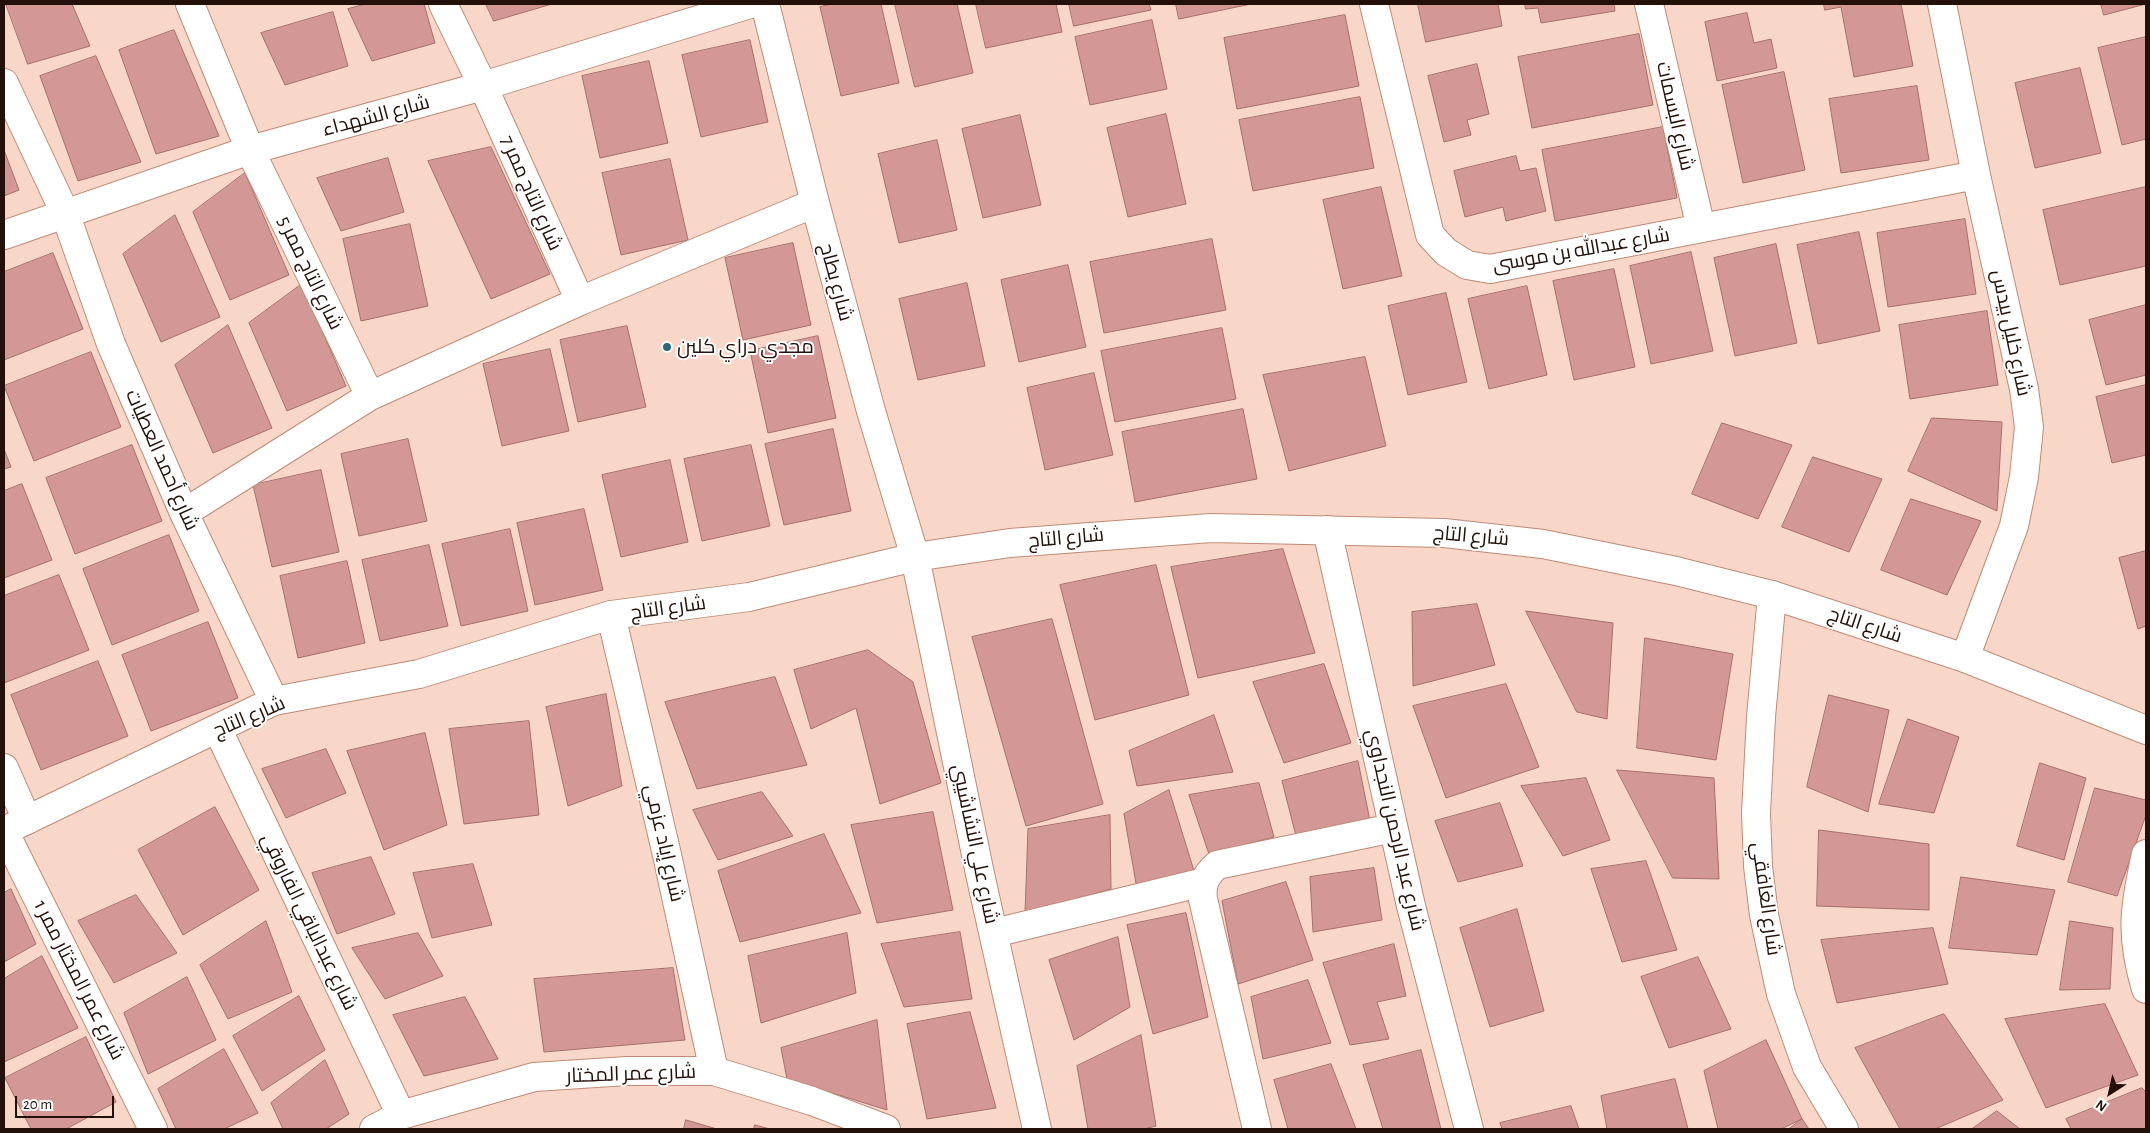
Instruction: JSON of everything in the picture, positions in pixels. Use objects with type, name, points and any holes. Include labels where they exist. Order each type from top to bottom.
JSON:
[{"type":"street","name":"شارع التاج ممر 5","points":[[190,4],[250,150],[370,396]]},
{"type":"street","name":"شارع التاج ممر 7","points":[[443,4],[483,86],[580,300]]},
{"type":"street","name":"شارع الشهداء","points":[[4,234],[250,150],[483,86],[750,4]]},
{"type":"street","name":"شارع يطاح","points":[[765,4],[815,203],[871,411],[915,558]]},
{"type":"street","name":"شارع عبدالله بن موسى","points":[[1374,4],[1430,235],[1446,252],[1466,266],[1490,269],[1976,175]]},
{"type":"street","name":"شارع البسمات","points":[[1649,4],[1701,228]]},
{"type":"street","name":"شارع خليل بيدس","points":[[1942,4],[1976,175],[2024,389],[2029,427],[2024,477],[2014,526],[1965,658]]},
{"type":"street","name":"شارع أحمد العطيات","points":[[4,83],[65,213],[111,344],[184,512],[274,701]]},
{"type":"street","points":[[184,512],[370,396],[580,300],[815,203]]},
{"type":"street","name":"شارع التاج","points":[[12,828],[218,730],[274,701],[419,674],[611,616],[749,597],[915,558],[1010,543],[1211,528],[1444,533],[1542,544],[1676,571],[1772,595],[1965,658],[2146,730]]},
{"type":"street","name":"شارع عبد الرحمن النجداوي","points":[[1327,530],[1393,828],[1469,1129]]},
{"type":"street","name":"شارع علي النشاشيبي","points":[[915,558],[1037,1129]]},
{"type":"street","name":"شارع الغافقي","points":[[1772,595],[1761,717],[1756,813],[1758,866],[1764,915],[1781,994],[1807,1067],[1844,1129]]},
{"type":"street","name":"شارع إياد عزمي","points":[[611,616],[667,855],[714,1072]]},
{"type":"street","name":"شارع عبدالباقي الفاروقي","points":[[218,730],[401,1115]]},
{"type":"street","name":"شارع عمر المختار ممر 1","points":[[4,768],[12,828],[154,1129]]},
{"type":"street","points":[[1257,1129],[1205,910],[1202,891],[1208,873],[1217,865],[1393,828]]},
{"type":"street","points":[[2146,854],[2137,897],[2134,928],[2138,960],[2146,989]]},
{"type":"street","points":[[994,933],[1204,882]]},
{"type":"street","name":"شارع عمر المختار","points":[[374,1129],[401,1115],[534,1077],[626,1071],[714,1072],[812,1102],[886,1129]]},
{"type":"building","points":[[6,4],[72,4],[90,46],[28,64]]},
{"type":"building","points":[[366,4],[424,4],[435,43],[372,61],[348,9]]},
{"type":"building","points":[[486,4],[552,4],[494,21]]},
{"type":"building","points":[[833,4],[881,4],[899,83],[841,96],[820,7]]},
{"type":"building","points":[[895,4],[957,4],[973,73],[915,87]]},
{"type":"building","points":[[976,4],[1056,4],[1062,32],[986,48]]},
{"type":"building","points":[[1069,4],[1149,4],[1151,10],[1074,26]]},
{"type":"building","points":[[1176,4],[1251,4],[1179,19]]},
{"type":"building","points":[[1418,4],[1498,4],[1502,26],[1426,42]]},
{"type":"building","points":[[1525,4],[1614,4],[1615,11],[1541,23],[1538,8],[1526,9]]},
{"type":"building","points":[[1824,4],[1901,4],[1913,66],[1854,77],[1841,7],[1825,10]]},
{"type":"building","points":[[2101,4],[2146,4],[2104,15]]},
{"type":"building","points":[[333,12],[348,66],[285,85],[261,33]]},
{"type":"building","points":[[1747,13],[1754,43],[1771,39],[1777,68],[1717,81],[1705,22]]},
{"type":"building","points":[[1345,15],[1359,86],[1237,109],[1224,38]]},
{"type":"building","points":[[1152,20],[1167,89],[1090,105],[1075,37]]},
{"type":"building","points":[[174,30],[219,136],[156,154],[119,50]]},
{"type":"building","points":[[1639,34],[1653,105],[1532,128],[1518,57]]},
{"type":"building","points":[[2146,37],[2146,139],[2122,145],[2098,48]]},
{"type":"building","points":[[750,40],[768,122],[701,137],[682,55]]},
{"type":"building","points":[[96,56],[141,162],[78,181],[40,76]]},
{"type":"building","points":[[649,61],[668,143],[600,158],[582,76]]},
{"type":"building","points":[[1477,64],[1489,114],[1467,120],[1471,135],[1444,142],[1428,76]]},
{"type":"building","points":[[2080,68],[2101,153],[2035,168],[2015,83]]},
{"type":"building","points":[[1784,72],[1805,170],[1743,183],[1722,85]]},
{"type":"building","points":[[1917,86],[1929,160],[1841,173],[1829,99]]},
{"type":"building","points":[[1360,97],[1374,168],[1253,191],[1239,120]]},
{"type":"building","points":[[1166,114],[1186,204],[1128,217],[1107,128]]},
{"type":"building","points":[[1020,115],[1041,205],[983,218],[962,129]]},
{"type":"building","points":[[1663,127],[1677,198],[1555,221],[1542,150]]},
{"type":"building","points":[[937,140],[957,230],[899,243],[878,154]]},
{"type":"building","points":[[491,147],[550,274],[491,299],[428,161]]},
{"type":"building","points":[[4,150],[19,190],[4,196]]},
{"type":"building","points":[[1516,156],[1520,171],[1536,168],[1546,211],[1506,221],[1503,207],[1465,217],[1454,171]]},
{"type":"building","points":[[388,158],[404,212],[341,231],[317,178]]},
{"type":"building","points":[[670,159],[688,240],[621,255],[602,173]]},
{"type":"building","points":[[245,173],[289,275],[230,300],[193,212]]},
{"type":"building","points":[[1381,187],[1402,276],[1343,289],[1323,200]]},
{"type":"building","points":[[2146,187],[2146,266],[2060,285],[2043,210]]},
{"type":"building","points":[[175,215],[220,317],[161,342],[123,254]]},
{"type":"building","points":[[1965,219],[1976,294],[1888,307],[1877,233]]},
{"type":"building","points":[[410,224],[428,306],[361,321],[343,239]]},
{"type":"building","points":[[1859,232],[1880,331],[1818,344],[1797,245]]},
{"type":"building","points":[[1212,239],[1226,310],[1104,333],[1090,262]]},
{"type":"building","points":[[793,243],[811,325],[743,340],[725,258]]},
{"type":"building","points":[[1776,244],[1797,343],[1735,356],[1714,258]]},
{"type":"building","points":[[1691,252],[1713,351],[1651,364],[1630,266]]},
{"type":"building","points":[[53,253],[83,329],[4,360],[4,272]]},
{"type":"building","points":[[1068,265],[1086,347],[1019,362],[1001,280]]},
{"type":"building","points":[[1614,269],[1635,367],[1574,380],[1553,281]]},
{"type":"building","points":[[967,283],[985,366],[918,380],[899,299]]},
{"type":"building","points":[[302,284],[346,386],[287,411],[249,323]]},
{"type":"building","points":[[1527,286],[1547,375],[1489,389],[1468,299]]},
{"type":"building","points":[[1446,293],[1467,382],[1408,395],[1388,306]]},
{"type":"building","points":[[2146,305],[2146,375],[2106,385],[2089,320]]},
{"type":"building","points":[[1987,311],[1998,385],[1910,399],[1899,325]]},
{"type":"building","points":[[228,325],[272,428],[213,453],[175,365]]},
{"type":"building","points":[[627,326],[646,407],[578,422],[560,340]]},
{"type":"building","points":[[1222,328],[1236,399],[1115,422],[1101,351]]},
{"type":"building","points":[[818,336],[836,418],[768,433],[750,351]]},
{"type":"building","points":[[550,349],[569,431],[502,446],[483,364]]},
{"type":"building","points":[[91,352],[121,427],[34,461],[4,386]]},
{"type":"building","points":[[1365,357],[1386,446],[1289,471],[1263,375]]},
{"type":"building","points":[[1094,373],[1113,455],[1045,470],[1027,388]]},
{"type":"building","points":[[2146,385],[2146,455],[2112,463],[2096,397]]},
{"type":"building","points":[[1243,409],[1257,479],[1135,502],[1122,432]]},
{"type":"building","points":[[1932,418],[2002,422],[1997,511],[1908,471]]},
{"type":"building","points":[[1722,423],[1792,445],[1758,519],[1692,494]]},
{"type":"building","points":[[833,429],[851,511],[784,525],[765,444]]},
{"type":"building","points":[[408,439],[427,521],[359,536],[341,454]]},
{"type":"building","points":[[132,445],[162,521],[75,554],[46,478]]},
{"type":"building","points":[[751,445],[770,526],[702,541],[684,459]]},
{"type":"building","points":[[4,449],[11,467],[4,469]]},
{"type":"building","points":[[1813,457],[1882,479],[1849,552],[1782,527]]},
{"type":"building","points":[[670,460],[688,542],[621,557],[602,475]]},
{"type":"building","points":[[321,470],[339,552],[272,567],[253,485]]},
{"type":"building","points":[[22,484],[52,560],[4,578],[4,491]]},
{"type":"building","points":[[1911,499],[1981,521],[1947,595],[1881,570]]},
{"type":"building","points":[[584,509],[603,590],[535,605],[517,523]]},
{"type":"building","points":[[510,529],[528,611],[461,626],[442,544]]},
{"type":"building","points":[[169,535],[199,611],[112,645],[83,569]]},
{"type":"building","points":[[429,545],[448,626],[380,641],[362,560]]},
{"type":"building","points":[[1283,549],[1315,653],[1198,678],[1171,567]]},
{"type":"building","points":[[2146,551],[2146,626],[2138,629],[2119,558]]},
{"type":"building","points":[[347,561],[365,643],[298,658],[280,576]]},
{"type":"building","points":[[1156,565],[1189,695],[1095,720],[1060,585]]},
{"type":"building","points":[[59,575],[89,650],[4,683],[4,596]]},
{"type":"building","points":[[1477,604],[1495,665],[1413,686],[1412,612]]},
{"type":"building","points":[[1526,611],[1613,623],[1607,719],[1577,712]]},
{"type":"building","points":[[1052,619],[1103,804],[1026,826],[972,637]]},
{"type":"building","points":[[208,622],[238,698],[151,731],[122,655]]},
{"type":"building","points":[[1645,638],[1733,654],[1716,760],[1637,748]]},
{"type":"building","points":[[868,650],[913,682],[941,783],[880,804],[856,708],[811,729],[794,670]]},
{"type":"building","points":[[98,661],[128,736],[41,770],[11,695]]},
{"type":"building","points":[[1324,664],[1351,743],[1284,763],[1253,682]]},
{"type":"building","points":[[775,677],[807,765],[697,789],[665,702]]},
{"type":"building","points":[[1506,684],[1539,767],[1446,798],[1413,706]]},
{"type":"building","points":[[606,694],[622,786],[568,806],[546,707]]},
{"type":"building","points":[[1829,695],[1889,710],[1868,812],[1807,787]]},
{"type":"building","points":[[1214,715],[1233,772],[1137,786],[1129,751]]},
{"type":"building","points":[[1908,719],[1959,737],[1934,813],[1879,804]]},
{"type":"building","points":[[529,721],[539,815],[464,824],[449,729]]},
{"type":"building","points":[[425,733],[447,825],[384,850],[347,751]]},
{"type":"building","points":[[326,749],[346,793],[286,818],[262,769]]},
{"type":"building","points":[[1358,761],[1370,821],[1296,836],[1282,781]]},
{"type":"building","points":[[2040,763],[2086,778],[2064,860],[2017,846]]},
{"type":"building","points":[[1617,770],[1714,778],[1719,879],[1673,878]]},
{"type":"building","points":[[1586,778],[1610,840],[1563,856],[1521,786]]},
{"type":"building","points":[[1259,783],[1274,837],[1209,854],[1189,795]]},
{"type":"building","points":[[2095,788],[2146,800],[2146,815],[2117,896],[2068,882]]},
{"type":"building","points":[[1169,790],[1195,874],[1138,895],[1124,814]]},
{"type":"building","points":[[762,792],[793,836],[718,860],[693,810]]},
{"type":"building","points":[[1500,803],[1523,866],[1458,882],[1435,821]]},
{"type":"building","points":[[215,807],[259,890],[183,935],[138,850]]},
{"type":"building","points":[[933,812],[953,910],[877,923],[851,825]]},
{"type":"building","points":[[1110,815],[1111,889],[1025,913],[1028,829]]},
{"type":"building","points":[[1819,830],[1929,844],[1929,910],[1817,906]]},
{"type":"building","points":[[824,834],[861,913],[740,942],[718,871]]},
{"type":"building","points":[[371,857],[395,914],[337,934],[312,873]]},
{"type":"building","points":[[1646,861],[1677,950],[1622,962],[1591,869]]},
{"type":"building","points":[[473,864],[492,925],[432,938],[413,873]]},
{"type":"building","points":[[1374,868],[1382,920],[1313,932],[1310,877]]},
{"type":"building","points":[[1961,877],[2055,890],[2037,955],[1949,948]]},
{"type":"building","points":[[1286,882],[1313,960],[1238,984],[1222,901]]},
{"type":"building","points":[[11,889],[36,944],[4,962],[4,893]]},
{"type":"building","points":[[136,895],[177,953],[114,983],[78,921]]},
{"type":"building","points":[[1517,909],[1544,1011],[1490,1027],[1460,928]]},
{"type":"building","points":[[1186,913],[1208,1017],[1153,1034],[1127,925]]},
{"type":"building","points":[[266,921],[292,992],[228,1019],[200,965]]},
{"type":"building","points":[[2070,921],[2113,928],[2110,989],[2060,990]]},
{"type":"building","points":[[1933,928],[1948,984],[1837,1003],[1821,940]]},
{"type":"building","points":[[960,932],[972,999],[904,1007],[881,944]]},
{"type":"building","points":[[418,933],[443,976],[385,999],[352,948]]},
{"type":"building","points":[[847,933],[856,993],[761,1023],[748,956]]},
{"type":"building","points":[[1118,937],[1130,1007],[1074,1040],[1049,960]]},
{"type":"building","points":[[1394,944],[1406,996],[1377,1002],[1389,1039],[1350,1045],[1323,963]]},
{"type":"building","points":[[42,956],[78,1028],[4,1062],[4,979]]},
{"type":"building","points":[[1698,957],[1731,1029],[1669,1048],[1641,977]]},
{"type":"building","points":[[673,968],[685,1040],[544,1052],[534,979]]},
{"type":"building","points":[[187,977],[216,1040],[148,1074],[124,1013]]},
{"type":"building","points":[[1308,980],[1331,1043],[1263,1059],[1251,997]]},
{"type":"building","points":[[299,996],[325,1050],[262,1091],[233,1036]]},
{"type":"building","points":[[465,997],[498,1059],[424,1076],[393,1015]]},
{"type":"building","points":[[2105,1004],[2138,1075],[2046,1108],[2005,1019]]},
{"type":"building","points":[[970,1012],[996,1108],[927,1119],[907,1024]]},
{"type":"building","points":[[1944,1014],[2003,1100],[1935,1129],[1900,1129],[1855,1048]]},
{"type":"building","points":[[877,1020],[887,1110],[787,1079],[781,1048]]},
{"type":"building","points":[[1141,1035],[1156,1126],[1144,1129],[1088,1129],[1077,1066]]},
{"type":"building","points":[[86,1037],[116,1102],[66,1129],[31,1129],[5,1078]]},
{"type":"building","points":[[1766,1040],[1802,1119],[1781,1129],[1718,1129],[1704,1071]]},
{"type":"building","points":[[224,1049],[258,1113],[224,1129],[176,1129],[158,1089]]},
{"type":"building","points":[[1421,1050],[1441,1129],[1383,1129],[1363,1065]]},
{"type":"building","points":[[325,1060],[349,1114],[326,1129],[283,1129],[271,1103]]},
{"type":"building","points":[[1331,1064],[1356,1129],[1288,1129],[1274,1080]]},
{"type":"building","points":[[1675,1079],[1688,1129],[1607,1129],[1601,1096]]},
{"type":"building","points":[[2142,1088],[2146,1092],[2146,1129],[2071,1129],[2066,1119]]},
{"type":"building","points":[[1571,1106],[1579,1129],[1502,1129],[1500,1123]]},
{"type":"building","points":[[1997,1111],[2020,1129],[1972,1129]]},
{"type":"building","points":[[1802,1119],[1809,1129],[1789,1129]]},
{"type":"building","points":[[686,1120],[717,1129],[684,1129]]},
{"type":"building","points":[[755,1125],[770,1129],[754,1129]]},
{"type":"place","name":"مجدي دراي كلين","points":[[667,347]]}]
